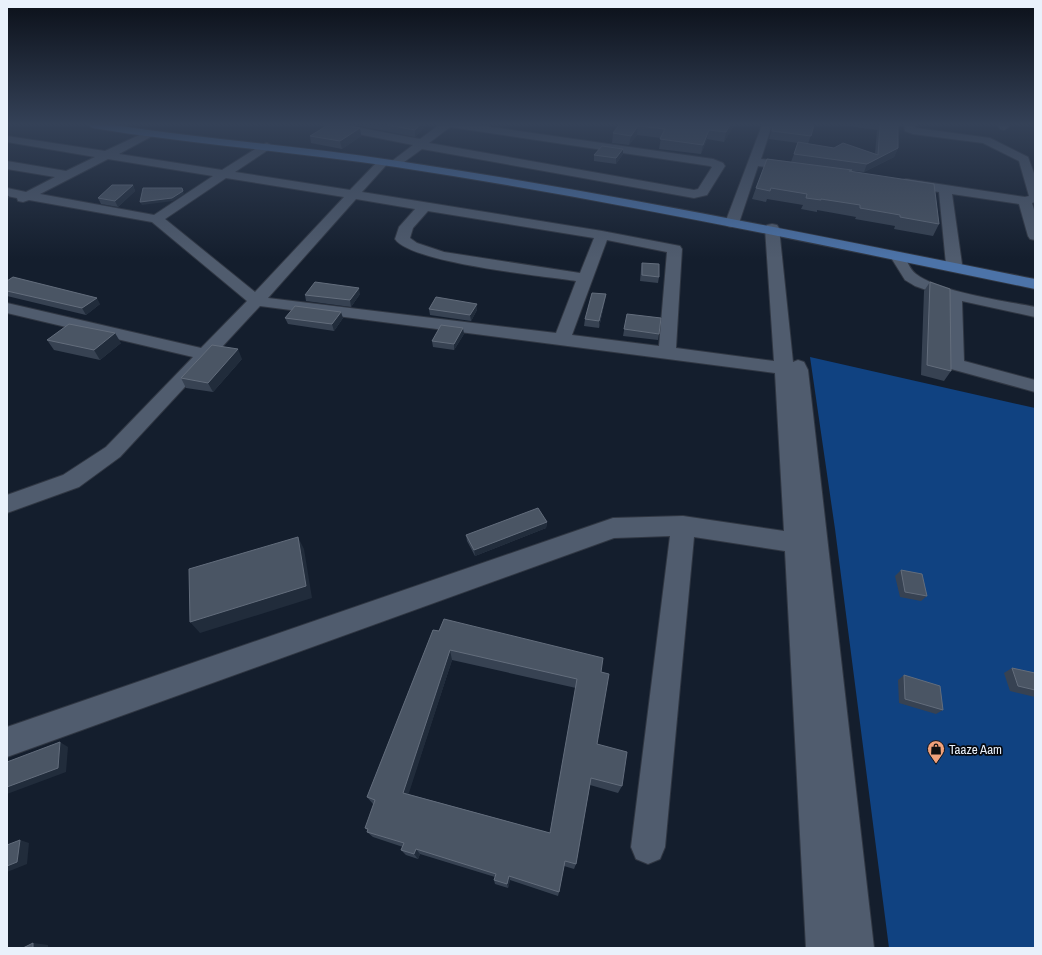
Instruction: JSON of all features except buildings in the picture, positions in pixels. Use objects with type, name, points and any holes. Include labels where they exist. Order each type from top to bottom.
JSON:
[{"type":"main road","points":[[437,170],[778,230],[1035,280]]},
{"type":"main road","points":[[778,230],[1035,284]]},
{"type":"street","points":[[35,170],[68,175]]},
{"type":"street","points":[[7,206],[79,170]]},
{"type":"street","points":[[197,170],[602,235],[675,249],[667,352]]},
{"type":"street","points":[[156,219],[232,170]]},
{"type":"street","points":[[7,504],[71,481],[113,452],[204,354],[256,301],[352,195],[384,170]]},
{"type":"street","points":[[561,170],[694,194],[703,192],[717,170]]},
{"type":"street","points":[[733,222],[752,170]]},
{"type":"street","points":[[1026,170],[1032,199],[1034,230]]},
{"type":"street","points":[[892,181],[1032,199]]},
{"type":"street","points":[[945,189],[954,264]]},
{"type":"street","points":[[7,192],[156,219],[256,301],[667,352],[791,369]]},
{"type":"street","points":[[425,206],[406,227],[402,239],[412,246],[442,256],[585,278]]},
{"type":"street","points":[[778,230],[806,545],[855,948]]},
{"type":"street","points":[[562,339],[602,235]]},
{"type":"street","points":[[897,256],[907,274],[916,281],[954,294],[1035,312]]},
{"type":"street","points":[[954,294],[955,361],[957,364],[1035,386]]},
{"type":"street","points":[[7,308],[204,354]]},
{"type":"street","points":[[7,742],[614,528],[683,526],[806,545]]},
{"type":"street","points":[[648,847],[683,526]]},
{"type":"street","points":[[806,545],[825,948]]},
{"type":"shaded area","points":[[810,357],[1035,408],[1035,948],[889,948],[835,529]]},
{"type":"place","name":"Taaze Aam","points":[[936,764]]}]
